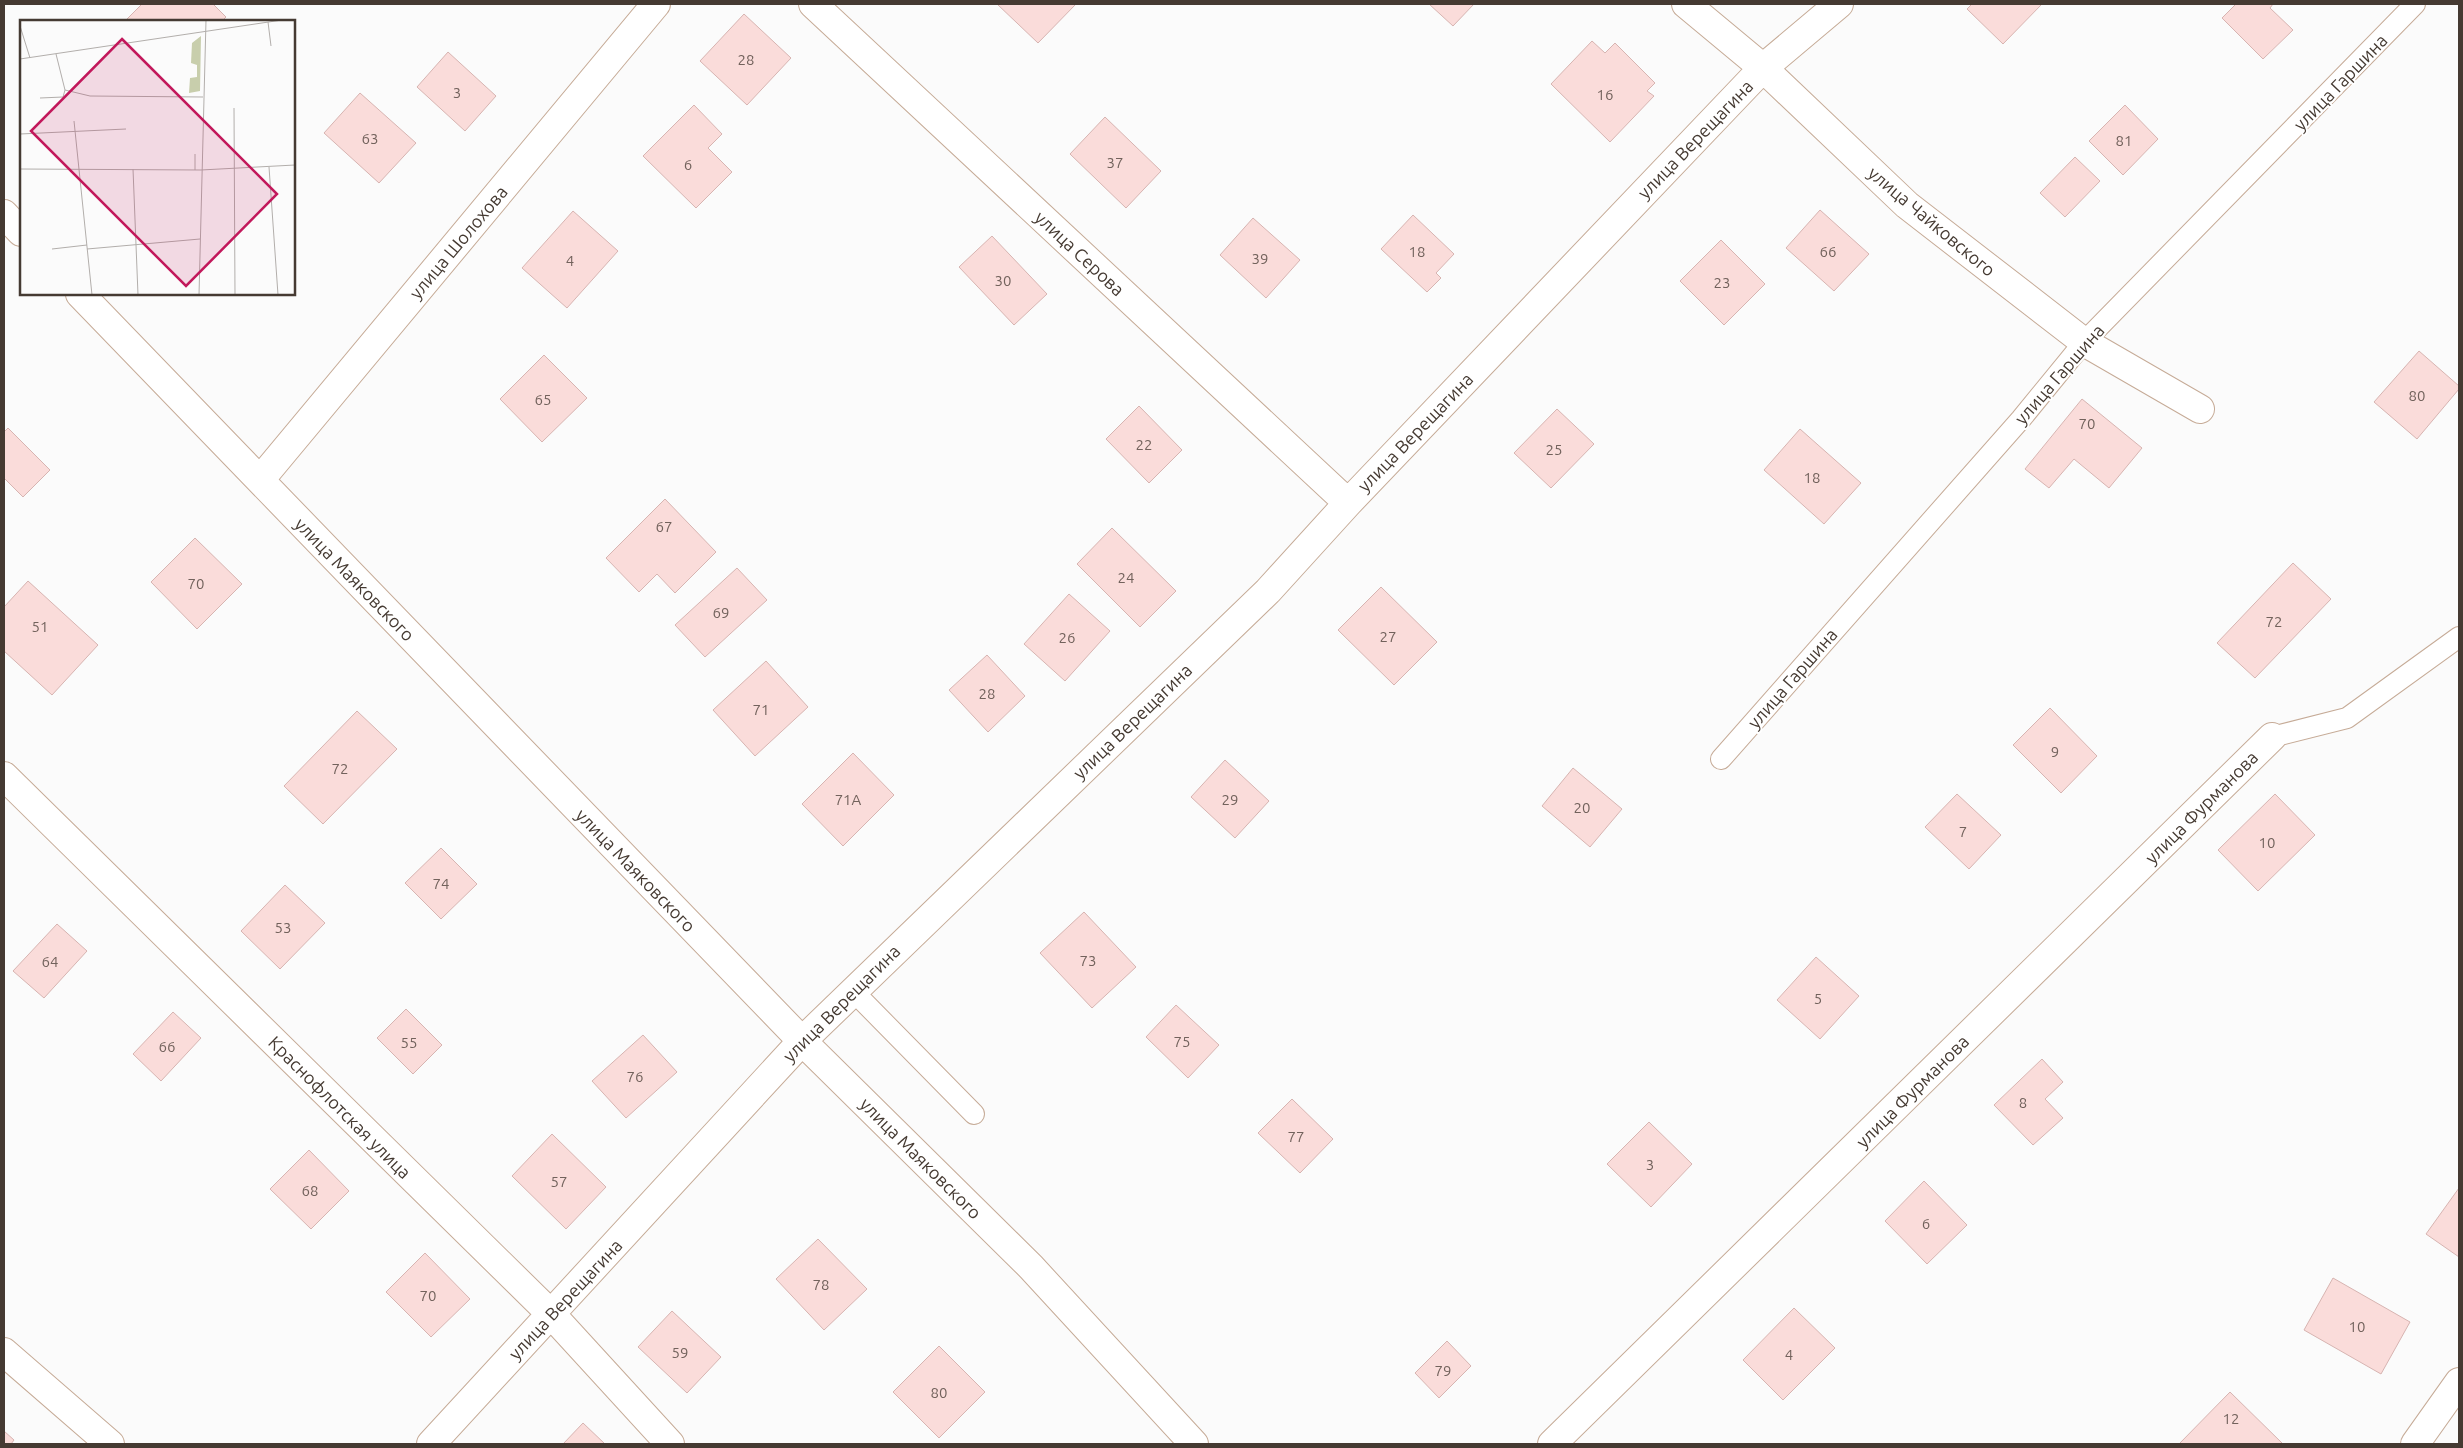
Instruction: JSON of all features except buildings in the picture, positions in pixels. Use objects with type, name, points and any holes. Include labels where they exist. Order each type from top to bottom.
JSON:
[{"type":"street","name":"улица Шолохова","points":[[260,480],[656,4]]},
{"type":"street","name":"улица Серова","points":[[813,4],[1348,503]]},
{"type":"street","name":"улица Чайковского","points":[[1686,4],[1763,68],[1907,205],[2084,342],[2200,409]]},
{"type":"street","name":"улица Верещагина","points":[[430,1444],[802,1041],[852,990],[1268,591],[1348,503],[1763,68],[1839,4]]},
{"type":"street","points":[[4,214],[20,231]]},
{"type":"street","name":"улица Маяковского","points":[[81,295],[802,1041],[1031,1267],[1194,1444]]},
{"type":"street","name":"улица Фурманова","points":[[1552,1444],[2272,737]]},
{"type":"street","name":"Краснофлотская улица","points":[[4,776],[551,1314],[670,1444]]},
{"type":"street","points":[[4,1352],[110,1444]]},
{"type":"street","points":[[2415,1444],[2459,1382]]},
{"type":"lane","name":"улица Гаршина","points":[[1721,760],[2014,426],[2084,342],[2415,4]]},
{"type":"lane","points":[[2272,737],[2347,718],[2459,637]]},
{"type":"lane","points":[[852,990],[974,1114]]}]
